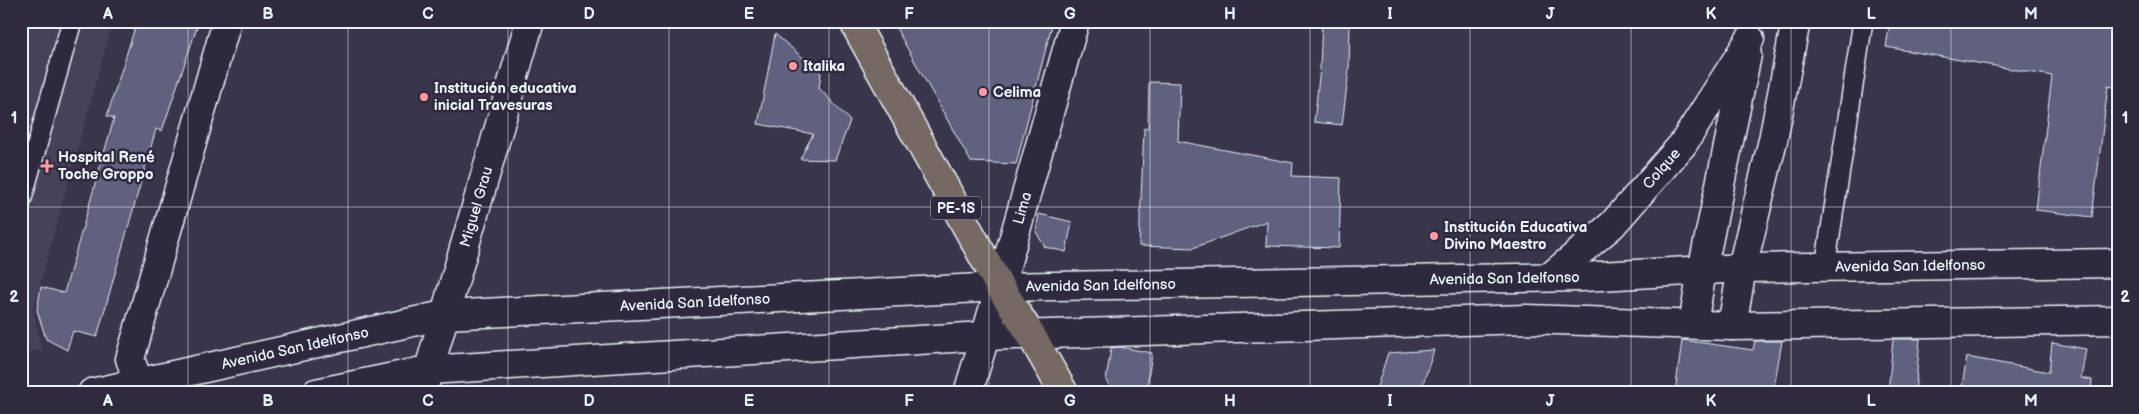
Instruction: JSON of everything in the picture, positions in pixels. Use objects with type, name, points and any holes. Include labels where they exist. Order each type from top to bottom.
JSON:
[{"type":"highway","name":"PE-1S","points":[[853,21],[1000,287],[1031,335],[1064,393]]},
{"type":"street","points":[[142,388],[130,359],[227,21]]},
{"type":"street","name":"Miguel Grau","points":[[425,381],[530,21]]},
{"type":"street","name":"Lima","points":[[968,393],[1000,287],[1074,21]]},
{"type":"street","points":[[1732,326],[1742,268],[1773,140],[1796,21]]},
{"type":"street","name":"Colque","points":[[1693,324],[1702,271],[1752,30]]},
{"type":"street","name":"Colque","points":[[1550,277],[1612,225],[1683,144],[1752,30]]},
{"type":"street","name":"Avenida San Idelfonso","points":[[92,393],[142,388],[444,315],[1000,287],[1550,277],[1742,268],[2118,263]]},
{"type":"street","points":[[316,393],[425,381],[984,336],[1527,319],[1732,326],[2118,320]]},
{"type":"lane","points":[[21,202],[72,21]]},
{"type":"lane","points":[[1825,267],[1863,21]]},
{"type":"shaded area","name":"Hospital René Toche Groppo","points":[[21,21],[113,21],[33,310],[42,350],[21,354]]},
{"type":"building","points":[[137,21],[199,21],[162,131],[156,129],[97,337],[73,331],[67,350],[46,339],[37,310],[41,287],[64,293],[114,118],[107,116]]},
{"type":"building","name":"Celima","points":[[892,21],[1053,21],[1016,164],[971,162]]},
{"type":"building","points":[[1322,21],[1350,21],[1349,70],[1342,125],[1314,122],[1320,68]]},
{"type":"building","points":[[1890,21],[2118,21],[2118,88],[2108,86],[2092,217],[2036,210],[2052,76],[1886,47]]},
{"type":"building","points":[[775,34],[821,73],[819,88],[850,121],[835,160],[800,159],[813,134],[758,124]]},
{"type":"building","points":[[1149,82],[1180,83],[1178,141],[1293,163],[1292,176],[1341,178],[1339,248],[1266,246],[1267,221],[1193,248],[1139,246],[1144,128],[1148,128]]},
{"type":"building","points":[[1039,214],[1072,222],[1066,252],[1045,247],[1036,232]]},
{"type":"building","points":[[1893,339],[1920,339],[1915,393],[1888,393]]},
{"type":"building","points":[[1682,340],[1753,350],[1755,341],[1782,341],[1773,393],[1675,393]]},
{"type":"building","points":[[2052,343],[2086,349],[2081,378],[2092,380],[2091,393],[2000,393],[1962,386],[1967,357],[2049,372]]},
{"type":"building","points":[[1120,347],[1152,353],[1146,393],[1115,393],[1106,381],[1111,348]]},
{"type":"building","points":[[1434,350],[1420,393],[1375,393],[1388,353]]},
{"type":"place","name":"Italika","points":[[793,66]]},
{"type":"place","name":"Celima","points":[[983,92]]},
{"type":"place","name":"Institución educativa inicial Travesuras","points":[[424,97]]},
{"type":"place","name":"Hospital René Toche Groppo","points":[[47,166]]},
{"type":"place","name":"Institución Educativa Divino Maestro","points":[[1434,236]]}]
